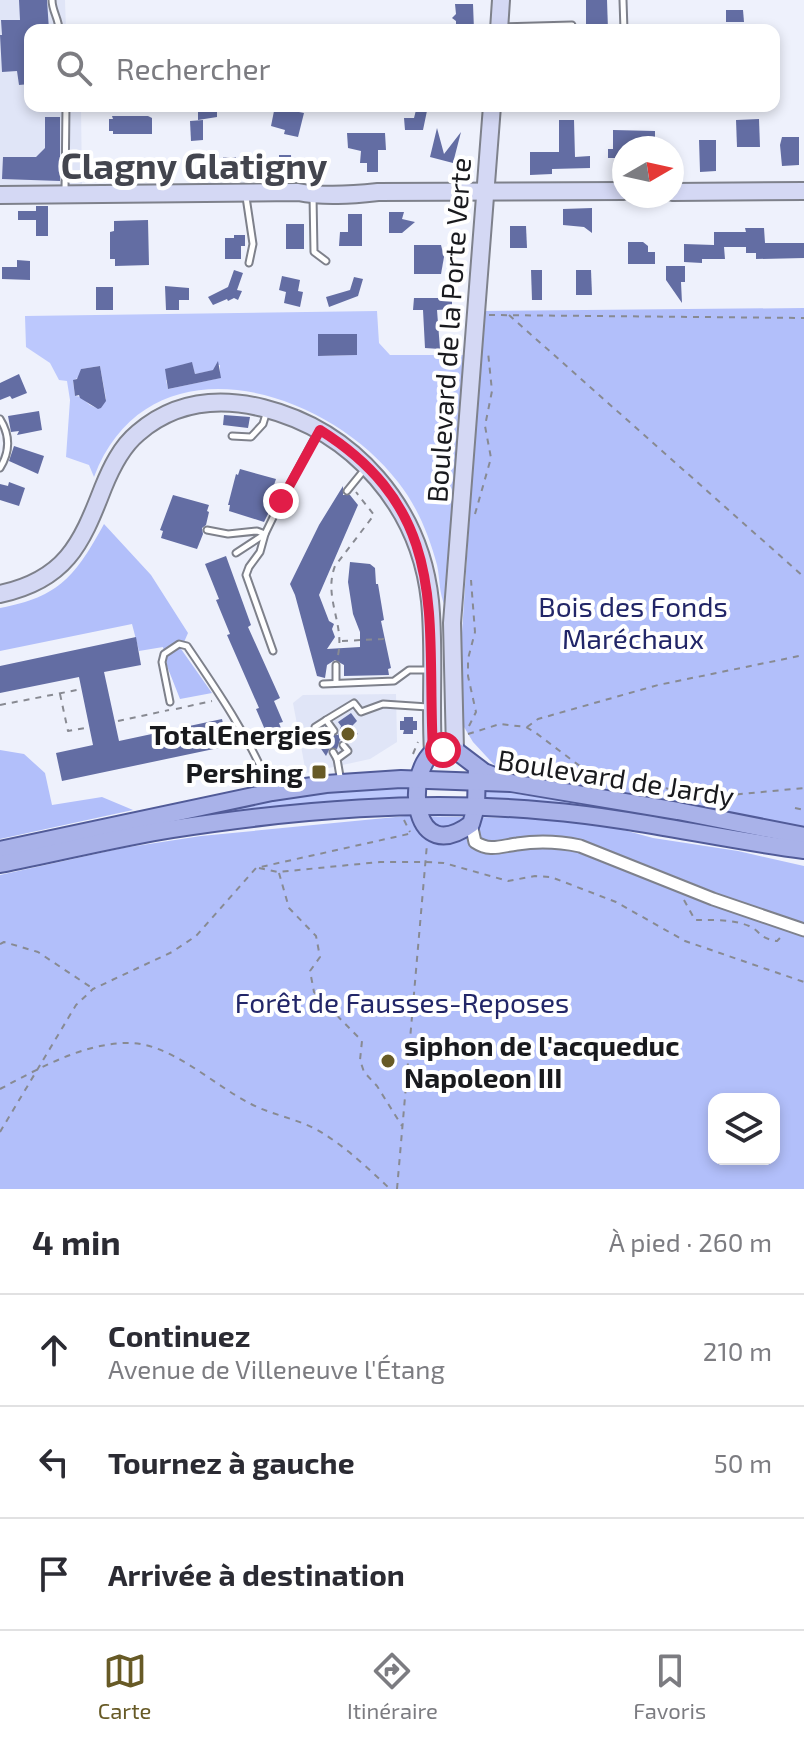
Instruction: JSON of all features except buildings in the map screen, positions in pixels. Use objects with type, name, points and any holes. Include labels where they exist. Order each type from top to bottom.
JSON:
[{"type":"main road","points":[[455,750],[477,774],[476,807],[471,824],[458,833],[445,836],[429,830],[419,818],[419,780],[421,764],[433,752],[455,750]]},
{"type":"main road","name":"Boulevard de Jardy","points":[[0,850],[272,792],[341,783],[477,774],[511,783],[804,836]]},
{"type":"main road","name":"Boulevard de Jardy","points":[[0,864],[170,830],[297,813],[418,807],[562,812],[804,850]]},
{"type":"street","points":[[499,24],[501,0]]},
{"type":"street","name":"Boulevard de la Porte Verte","points":[[455,750],[452,623],[491,112]]},
{"type":"street","points":[[0,195],[612,191]]},
{"type":"street","points":[[684,192],[804,191]]},
{"type":"street","points":[[0,594],[33,584],[68,560],[86,532],[108,476],[123,449],[149,424],[183,407],[203,403],[244,403],[268,409],[320,430],[367,466],[390,494],[416,538],[430,599],[433,752]]},
{"type":"street","points":[[471,824],[475,842],[484,848],[566,843],[597,851],[672,883],[804,930]]},
{"type":"lane","points":[[52,0],[59,24]]},
{"type":"lane","points":[[623,0],[624,24]]},
{"type":"lane","points":[[66,112],[66,195]]},
{"type":"lane","points":[[246,192],[253,244],[249,263]]},
{"type":"lane","points":[[312,195],[314,252],[326,261]]},
{"type":"lane","points":[[232,436],[251,437],[263,424],[268,409]]},
{"type":"lane","points":[[0,419],[7,433],[8,447],[0,468]]},
{"type":"lane","points":[[273,651],[246,575],[265,543],[265,534],[309,446],[320,430]]},
{"type":"lane","points":[[347,491],[367,466]]},
{"type":"lane","points":[[207,530],[228,534],[257,531],[265,534]]},
{"type":"lane","points":[[236,553],[265,534]]},
{"type":"lane","points":[[170,702],[162,662],[164,654],[179,644],[187,646],[254,753],[272,792]]},
{"type":"lane","points":[[336,665],[336,682]]},
{"type":"lane","points":[[323,684],[394,681],[409,670],[431,670]]},
{"type":"lane","points":[[323,739],[315,727],[354,703],[361,712],[383,704],[431,707]]},
{"type":"lane","points":[[326,720],[334,731]]},
{"type":"lane","points":[[337,759],[348,751],[343,745]]},
{"type":"lane","points":[[333,752],[341,783]]},
{"type":"path","points":[[476,315],[804,318]]},
{"type":"path","points":[[509,315],[804,577]]},
{"type":"path","points":[[473,525],[491,458],[485,426],[492,391],[487,345]]},
{"type":"path","points":[[336,665],[341,641],[329,587],[332,575],[335,566],[374,515],[353,484]]},
{"type":"path","points":[[470,570],[475,632],[468,659],[468,676],[476,712],[463,734],[481,732],[500,724],[526,727],[589,773],[710,797],[804,788]]},
{"type":"path","points":[[341,641],[383,639],[383,632]]},
{"type":"path","points":[[526,727],[538,719],[658,685],[804,655]]},
{"type":"path","points":[[0,705],[77,690]]},
{"type":"path","points":[[60,693],[68,731],[85,728]]},
{"type":"path","points":[[412,757],[420,737]]},
{"type":"path","points":[[795,808],[804,810]]},
{"type":"path","points":[[0,1132],[70,1014],[93,989],[172,952],[196,936],[256,868],[411,833],[401,815]]},
{"type":"path","points":[[397,1189],[429,830]]},
{"type":"path","points":[[256,868],[278,872],[365,863],[425,862],[444,863],[508,881],[535,876],[551,877],[616,902],[685,941],[804,982]]},
{"type":"path","points":[[278,872],[289,908],[316,936],[320,957],[310,971],[314,992],[362,1041],[360,1060],[364,1072],[377,1086],[402,1126]]},
{"type":"path","points":[[672,883],[695,920],[722,920],[751,926],[762,938],[777,941],[785,933],[787,924]]},
{"type":"path","points":[[0,944],[4,942],[38,952],[93,989]]},
{"type":"path","points":[[0,1089],[85,1050],[125,1043],[149,1044],[254,1106],[310,1125],[328,1136],[390,1189]]},
{"type":"shaded area","points":[[0,0],[65,0],[66,24],[24,24],[24,112],[81,112],[82,188],[0,188]]},
{"type":"shaded area","points":[[377,311],[379,343],[390,355],[466,355],[445,606],[437,565],[426,532],[417,511],[398,482],[366,448],[327,421],[284,401],[238,390],[194,391],[154,404],[120,433],[94,477],[89,465],[66,457],[70,400],[67,381],[59,380],[50,363],[26,347],[25,316]],"holes":[[[357,334],[357,355],[318,356],[318,335]],[[192,363],[195,374],[215,370],[216,365],[220,365],[220,378],[168,389],[166,380],[183,377],[181,365]],[[100,366],[106,399],[101,408],[90,405],[83,397],[75,396],[73,381],[80,376],[81,369]]]},
{"type":"shaded area","name":"TotalEnergies","points":[[396,694],[397,742],[370,759],[306,773],[293,703],[303,695]]},
{"type":"shaded area","points":[[409,784],[409,800],[255,810],[0,853],[284,795]]},
{"type":"shaded area","points":[[485,789],[577,803],[577,806],[485,799]]},
{"type":"green space","name":"Bois des Fonds Maréchaux","points":[[804,308],[804,832],[499,770],[473,742],[464,727],[461,648],[483,311]]},
{"type":"green space","points":[[104,524],[151,575],[188,633],[181,649],[212,693],[180,699],[163,647],[139,651],[132,624],[0,651],[0,608],[38,597],[64,581],[75,570]]},
{"type":"green space","points":[[0,750],[24,754],[45,773],[52,805],[102,797],[133,810],[0,839]]},
{"type":"green space","name":"Forêt de Fausses-Reposes","points":[[406,816],[583,819],[653,838],[738,851],[804,866],[804,1189],[0,1189],[0,875],[123,848],[201,836]]},
{"type":"place","name":"TotalEnergies","points":[[348,734]]},
{"type":"place","name":"Pershing","points":[[319,772]]},
{"type":"place","name":"siphon de l'acqueduc Napoleon III","points":[[388,1061]]},
{"type":"district","name":"Clagny Glatigny","points":[[194,164]]},
{"type":"route","points":[[281,501],[320,430],[367,466],[390,494],[416,538],[430,599],[433,752],[443,750]]}]
